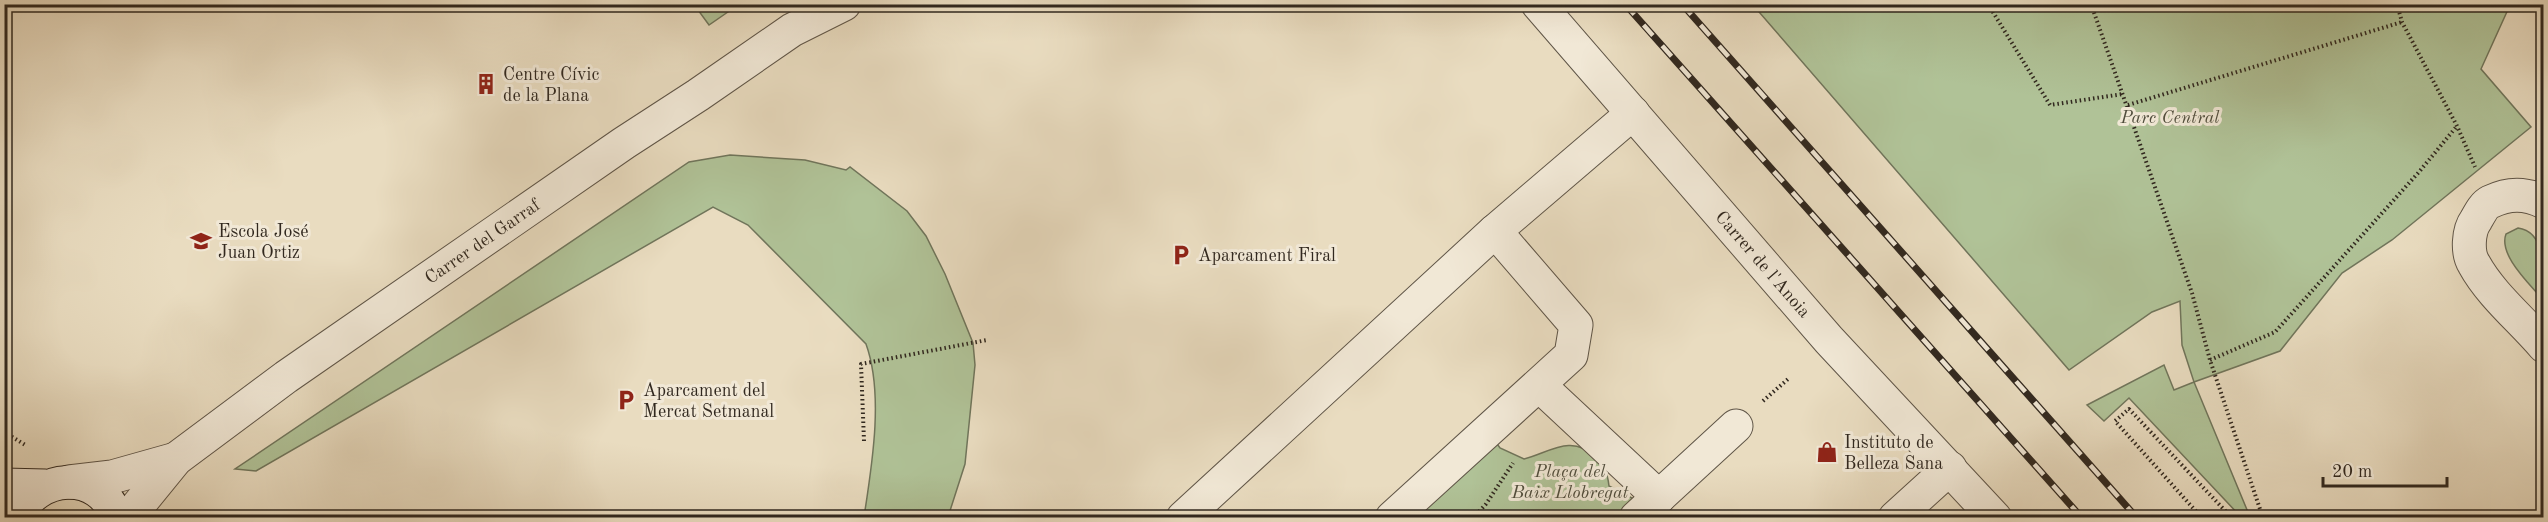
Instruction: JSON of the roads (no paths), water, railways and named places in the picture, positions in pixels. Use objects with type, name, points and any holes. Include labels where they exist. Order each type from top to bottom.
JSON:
[{"type":"street","name":"Carrer del Garraf","points":[[128,518],[176,459],[286,377],[624,143],[698,95],[800,17],[844,4]]},
{"type":"street","name":"Carrer de l'Anoia","points":[[1538,4],[1829,340],[1995,518]]},
{"type":"street","points":[[1183,518],[1495,231],[1633,113]]},
{"type":"street","points":[[2544,202],[2529,195],[2507,195],[2487,203],[2473,223],[2469,243],[2472,263],[2499,297],[2544,346]]},
{"type":"street","points":[[1392,518],[1571,355],[1576,325],[1495,231]]},
{"type":"street","points":[[1539,385],[1647,507],[1736,426]]},
{"type":"street","name":"Carrer del Garraf","points":[[57,484],[112,477],[176,459]]},
{"type":"street","points":[[1895,518],[1950,468]]},
{"type":"street","points":[[16,518],[22,504],[57,484]]},
{"type":"street","points":[[4,485],[87,485],[102,495],[114,509],[117,518]]},
{"type":"railway","points":[[1625,4],[2082,518]]},
{"type":"railway","points":[[1682,4],[2137,518]]},
{"type":"place","name":"Centre Cívic de la Plana","points":[[486,84]]},
{"type":"place","name":"Escola José Juan Ortiz","points":[[201,241]]},
{"type":"place","name":"Aparcament Firal","points":[[1181,255]]},
{"type":"place","name":"Aparcament del Mercat Setmanal","points":[[626,400]]},
{"type":"place","name":"Instituto de Belleza Sana","points":[[1827,452]]},
{"type":"park label","name":"Parc Central","points":[[2170,117]]},
{"type":"park label","name":"Plaça del Baix Llobregat","points":[[1570,481]]}]
